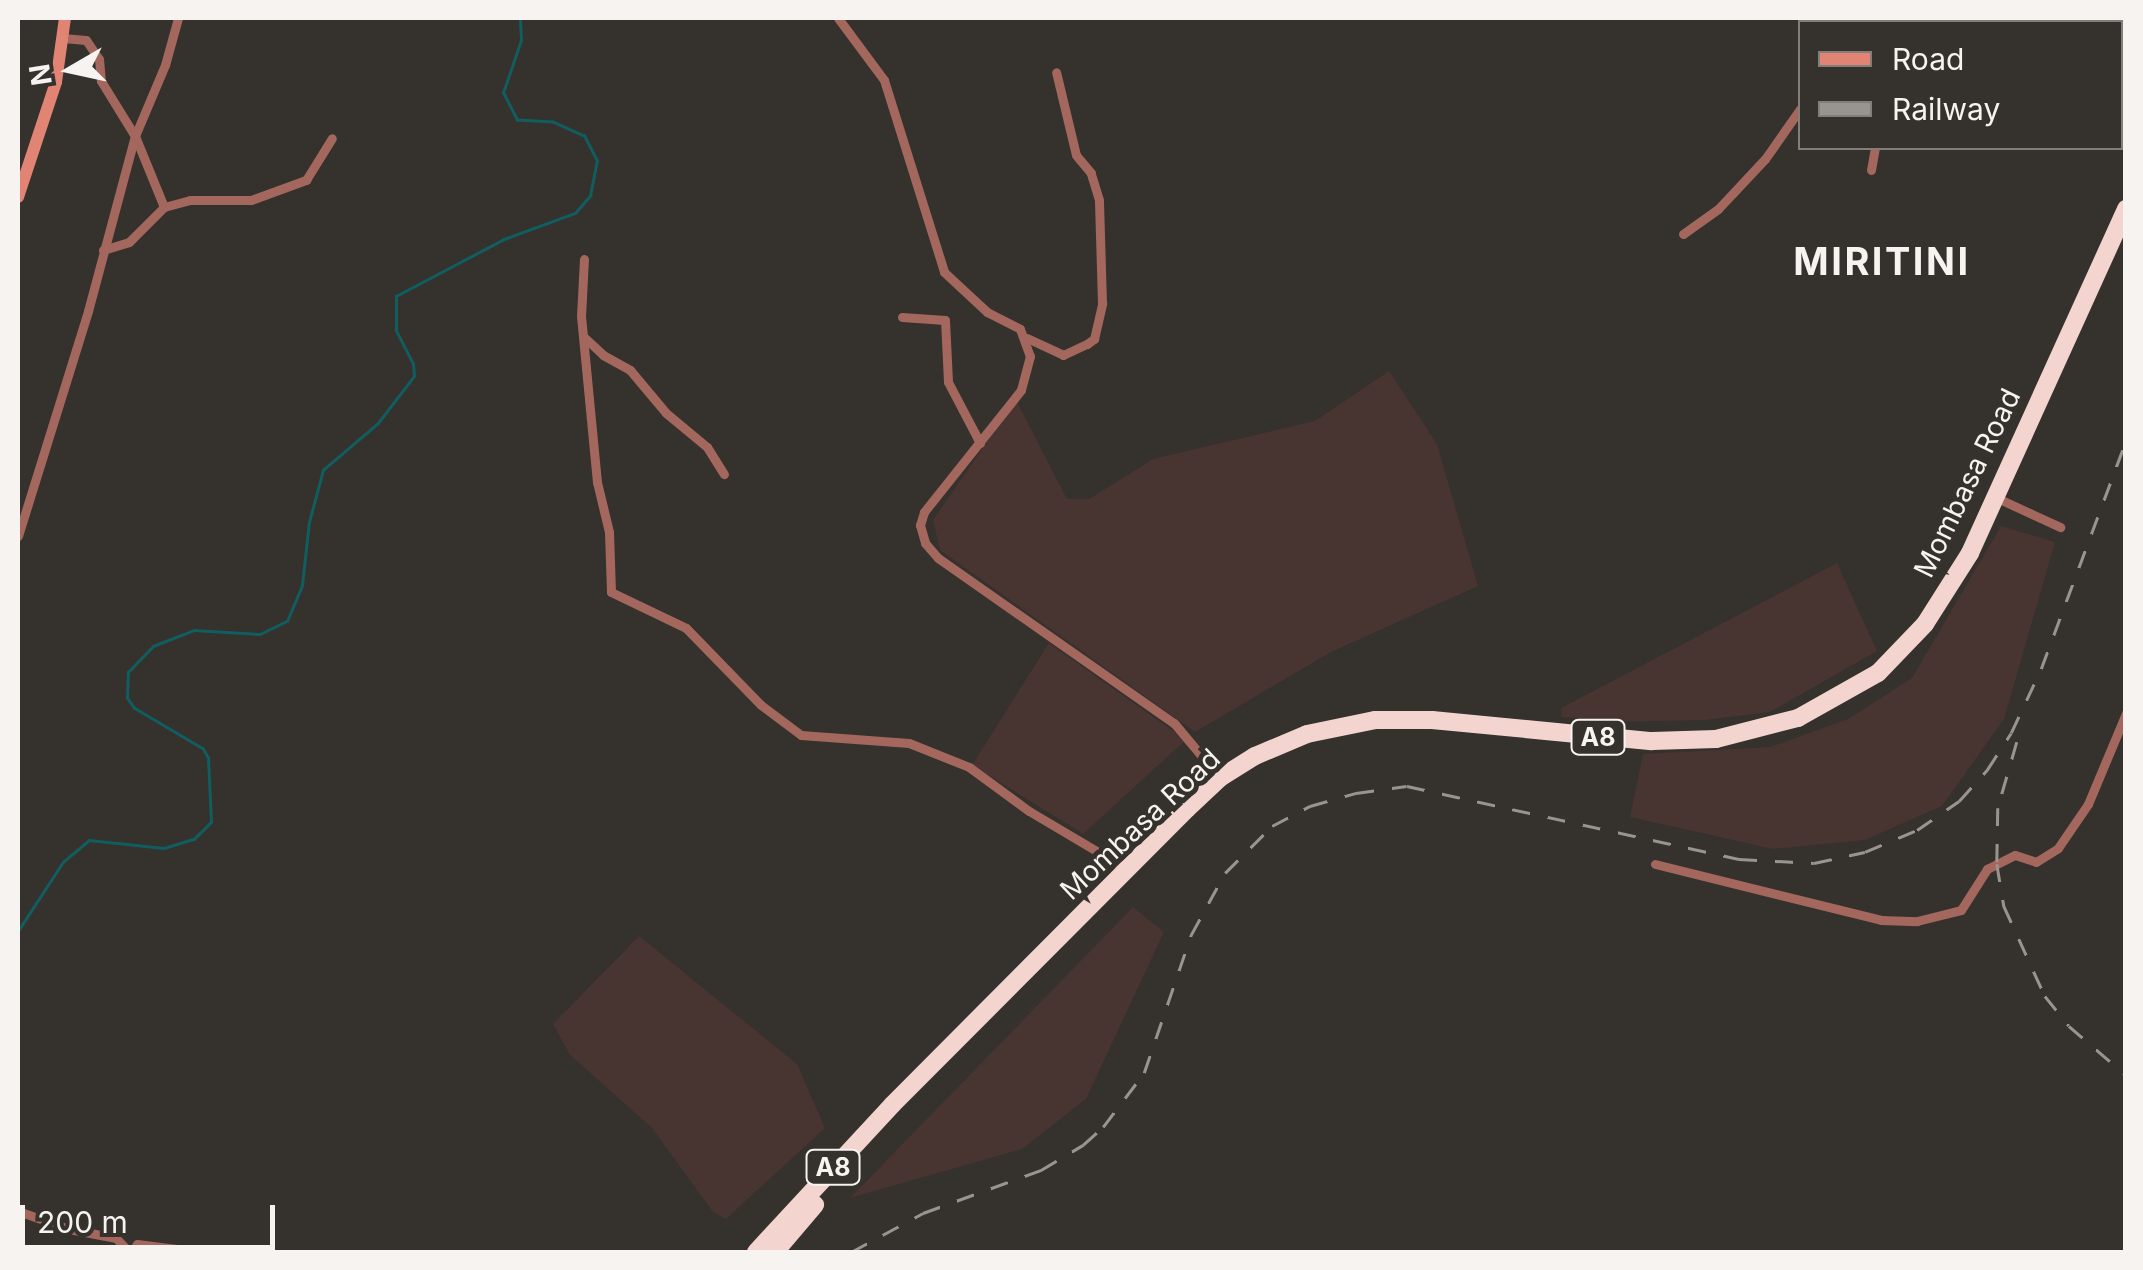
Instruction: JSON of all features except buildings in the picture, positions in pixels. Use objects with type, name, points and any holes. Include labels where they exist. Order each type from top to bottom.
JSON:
[{"type":"highway","name":"Mombasa Road","points":[[756,1252],[892,1105],[1220,778],[1254,756],[1307,734],[1375,720],[1432,720],[1690,742],[1776,727],[1859,687],[1896,658],[1936,610],[1970,554],[2126,209]]},
{"type":"highway","name":"Mombasa Road","points":[[775,1252],[883,1131],[914,1087]]},
{"type":"main road","points":[[18,197],[56,82],[65,18]]},
{"type":"street","points":[[18,536],[136,136],[165,66],[178,18]]},
{"type":"street","points":[[838,18],[884,80],[944,272],[961,292],[1028,338],[1063,355],[1094,339],[1102,302],[1099,200],[1090,172],[1076,155],[1056,72]]},
{"type":"street","points":[[63,38],[86,40],[99,58],[101,82],[136,136],[164,207]]},
{"type":"street","points":[[1683,234],[1718,209],[1765,159],[1798,112]]},
{"type":"street","points":[[103,250],[130,242],[164,207],[190,200],[251,200],[306,180],[332,138]]},
{"type":"street","points":[[1871,170],[1875,150]]},
{"type":"street","points":[[584,259],[585,338],[596,482],[610,532],[611,592],[686,628],[761,705],[801,735],[909,743],[969,767],[1029,811],[1130,870]]},
{"type":"street","points":[[902,317],[945,320],[948,382],[980,443]]},
{"type":"street","points":[[585,338],[603,356],[630,370],[666,413],[707,447],[724,474]]},
{"type":"street","points":[[1028,338],[1030,356],[1022,390],[924,512],[921,530],[930,552],[1174,723],[1220,778]]},
{"type":"street","points":[[1994,497],[2060,528]]},
{"type":"street","points":[[1655,864],[1881,920],[1917,921],[1961,910],[1987,869],[2015,855],[2036,862],[2058,848],[2088,804],[2126,713]]},
{"type":"street","points":[[18,1210],[68,1229],[116,1238],[130,1252],[136,1244],[200,1252]]},
{"type":"shaded area","points":[[1389,371],[1437,444],[1478,586],[1331,652],[1195,732],[940,550],[933,520],[1016,400],[1067,499],[1089,499],[1153,459],[1315,421]]},
{"type":"shaded area","points":[[2001,526],[2055,542],[2004,719],[1942,806],[1865,840],[1773,849],[1630,817],[1643,754],[1770,747],[1848,719],[1912,678]]},
{"type":"shaded area","points":[[1837,563],[1877,651],[1770,712],[1705,720],[1615,722],[1562,717],[1561,708]]},
{"type":"shaded area","points":[[1049,643],[1186,740],[1083,834],[972,765]]},
{"type":"shaded area","points":[[1133,907],[1164,932],[1086,1099],[1022,1149],[850,1198]]},
{"type":"shaded area","points":[[639,936],[797,1064],[825,1128],[726,1219],[713,1212],[652,1128],[570,1055],[553,1024]]},
{"type":"waterway","points":[[18,931],[63,862],[89,840],[164,848],[194,839],[211,822],[208,758],[203,749],[134,708],[127,698],[128,672],[153,646],[194,630],[260,634],[287,621],[302,585],[309,522],[323,470],[378,423],[414,376],[413,364],[396,330],[396,296],[504,239],[575,213],[590,196],[597,161],[584,136],[553,122],[517,120],[503,93],[521,40],[520,18]]},
{"type":"railway","points":[[851,1252],[923,1213],[1041,1170],[1083,1145],[1103,1127],[1144,1073],[1191,935],[1225,873],[1272,826],[1310,806],[1356,793],[1407,786],[1739,859],[1814,863],[1865,852],[1917,830],[1959,801],[1987,770],[2011,733],[2041,669],[2126,440]]},
{"type":"railway","points":[[2017,742],[1998,808],[1997,864],[2004,906],[2045,996],[2069,1026],[2126,1075]]},
{"type":"district","name":"MIRITINI","points":[[1882,262]]}]
